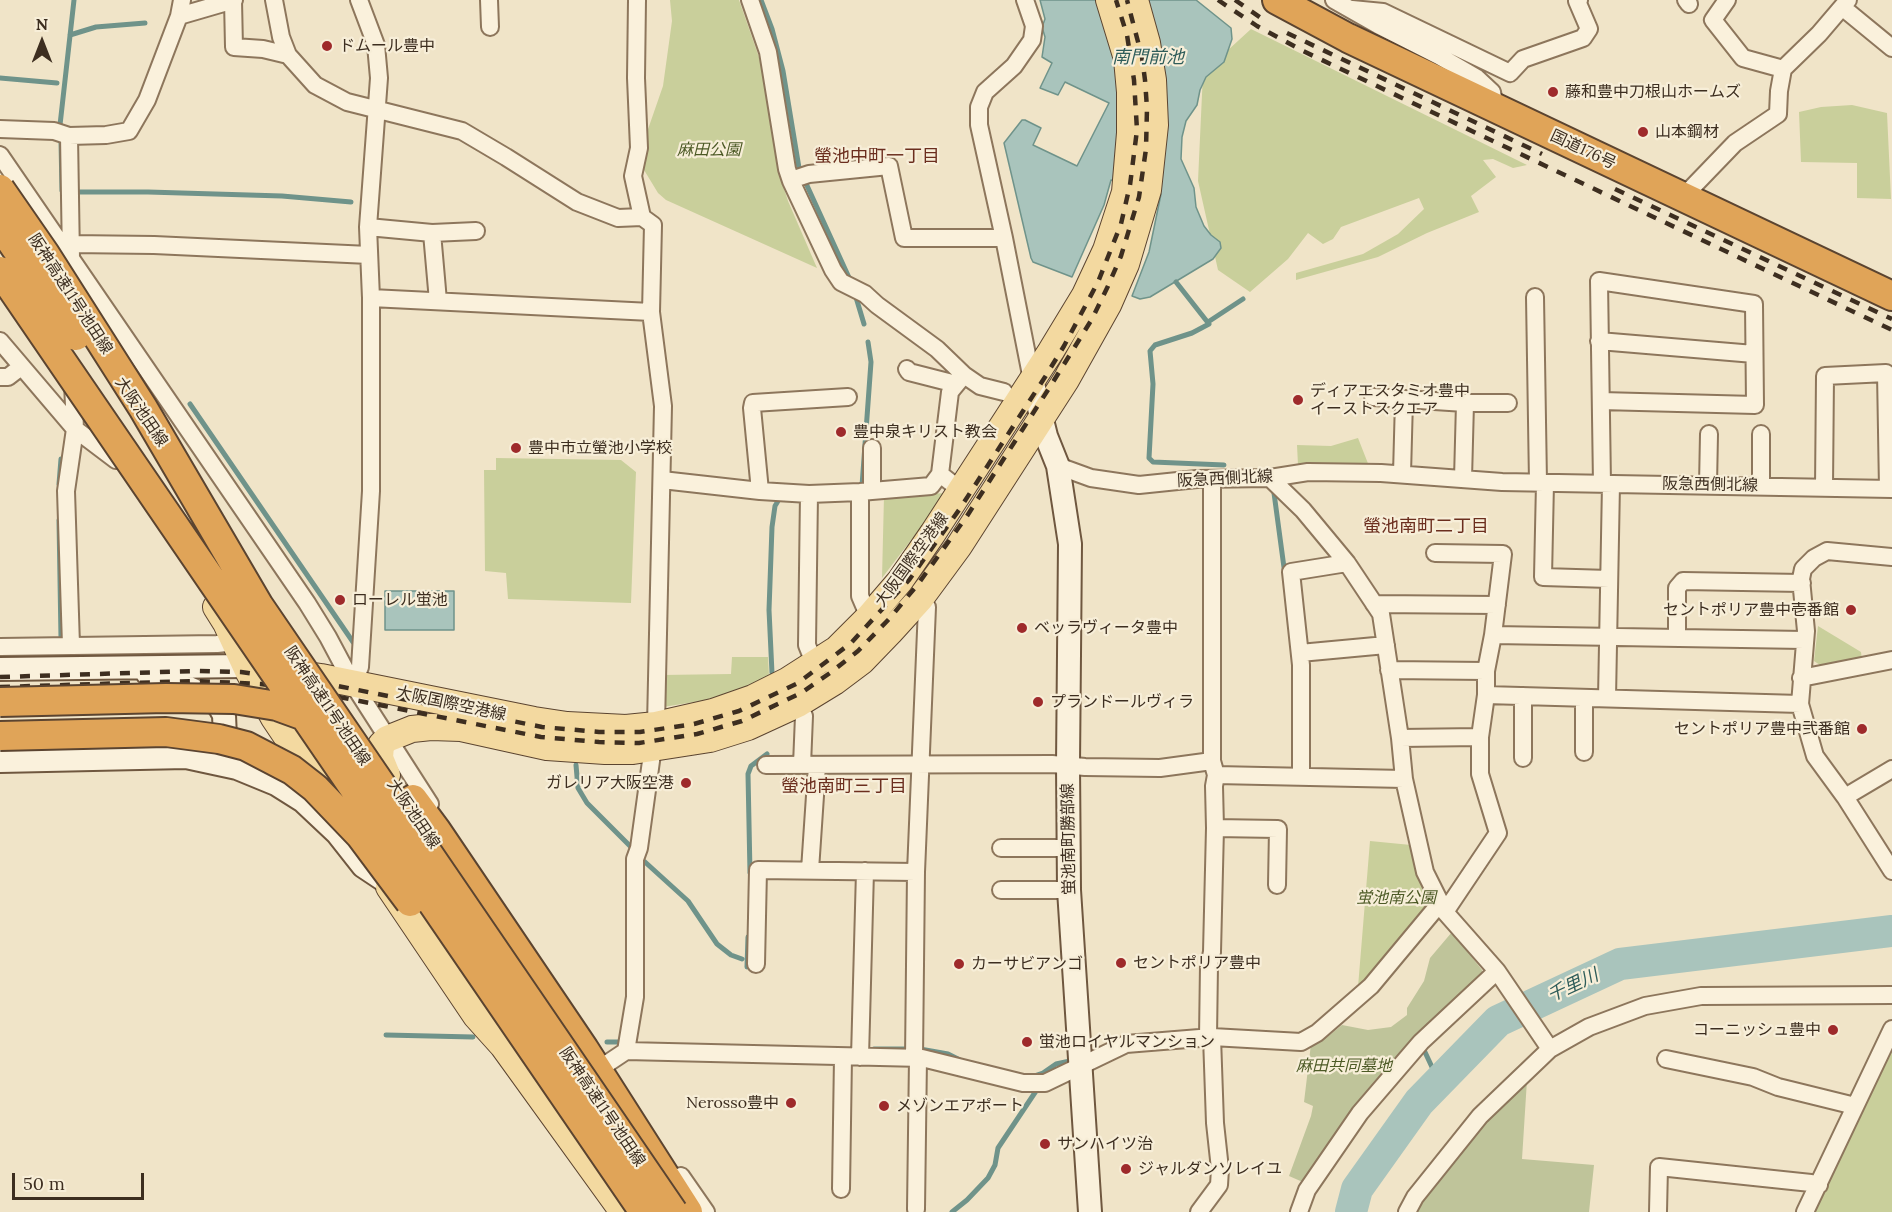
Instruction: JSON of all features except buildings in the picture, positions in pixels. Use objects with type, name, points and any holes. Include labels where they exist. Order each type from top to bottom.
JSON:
[{"type":"highway","name":"国道176号","points":[[1277,0],[1348,38],[1495,109],[1892,296]]},
{"type":"highway","name":"阪神高速11号池田線","points":[[0,189],[45,254],[143,408],[259,606],[673,1212]]},
{"type":"highway","points":[[0,225],[259,606]]},
{"type":"highway","name":"阪神高速11号池田線","points":[[0,271],[644,1212]]},
{"type":"highway","points":[[0,702],[166,698],[249,700],[292,710],[338,732],[366,752],[405,791],[436,830],[591,1059],[688,1212]]},
{"type":"highway","points":[[0,736],[135,732],[194,735],[246,746],[292,770],[315,788],[360,835],[490,1008],[579,1118]]},
{"type":"main road","name":"大阪国際空港線","points":[[246,666],[336,686],[567,725],[626,728],[655,737],[710,739],[748,727],[798,704],[834,682],[862,661],[920,599],[959,546],[1066,380],[1108,305],[1133,244],[1137,187],[1130,133],[1129,75],[1124,48],[1109,0]]},
{"type":"main road","name":"大阪国際空港線","points":[[387,739],[412,729],[447,727],[559,749],[633,751],[655,737],[753,698],[812,666],[837,649],[869,617],[900,580],[933,533],[1032,380],[1089,286],[1137,187],[1154,142],[1154,91],[1147,43],[1135,0]]},
{"type":"main road","name":"大阪池田線","points":[[0,206],[336,686],[387,775],[688,1212]]},
{"type":"main road","points":[[0,293],[226,623],[274,718],[476,1016],[503,1046],[623,1212]]},
{"type":"main road","points":[[336,686],[313,714],[314,729],[445,937],[476,994],[478,1002],[476,1016]]},
{"type":"main road","points":[[387,739],[380,751],[380,758],[387,775]]},
{"type":"street","points":[[0,129],[54,131],[69,136],[106,135],[129,131],[147,100],[181,8],[233,0],[234,47],[263,49],[288,55]]},
{"type":"street","points":[[274,0],[280,37],[288,55],[315,85],[347,102],[462,131],[577,202],[618,218],[642,218],[653,225],[651,312],[663,406],[655,737],[639,848],[635,859],[635,998],[626,1051]]},
{"type":"street","points":[[336,686],[360,667],[371,491],[371,298],[368,227],[380,78],[376,45],[359,0]]},
{"type":"street","points":[[489,0],[490,27]]},
{"type":"street","points":[[637,0],[636,78],[639,148],[633,176],[642,218]]},
{"type":"street","points":[[750,0],[768,52],[799,177],[833,270],[841,282],[854,289],[937,350],[960,380]]},
{"type":"street","points":[[1025,0],[1034,26],[1032,40],[1014,66],[985,92],[979,107],[979,125],[1041,419],[1058,466]]},
{"type":"street","points":[[1334,0],[1377,26],[1439,56],[1477,78],[1492,92],[1495,109]]},
{"type":"street","points":[[1352,9],[1383,12],[1510,73],[1522,59],[1583,38],[1589,29],[1577,1],[1579,0]]},
{"type":"street","points":[[1727,0],[1713,21],[1743,58],[1783,69]]},
{"type":"street","points":[[1683,197],[1735,143],[1778,114],[1783,69],[1819,34],[1845,3],[1892,48]]},
{"type":"street","points":[[69,136],[70,308],[75,429],[66,491],[79,645],[88,667]]},
{"type":"street","points":[[0,155],[71,250],[307,603],[328,637],[336,686],[387,739],[608,1063],[662,1149],[706,1212]]},
{"type":"street","points":[[799,177],[889,166],[904,238],[1004,238]]},
{"type":"street","points":[[368,227],[432,233],[476,231]]},
{"type":"street","points":[[432,233],[438,301]]},
{"type":"street","points":[[71,250],[154,244],[369,255]]},
{"type":"street","points":[[1601,401],[1755,405],[1754,304],[1599,281],[1601,401],[1607,484],[1609,579],[1607,698]]},
{"type":"street","points":[[1535,297],[1543,577],[1609,579]]},
{"type":"street","points":[[371,298],[651,312]]},
{"type":"street","points":[[0,341],[75,429],[116,460]]},
{"type":"street","points":[[1599,341],[1754,354]]},
{"type":"street","points":[[0,377],[8,377],[21,367]]},
{"type":"street","points":[[907,369],[909,372],[960,380],[1004,392]]},
{"type":"street","points":[[1824,488],[1825,376],[1886,373],[1890,489]]},
{"type":"street","points":[[662,480],[809,494],[931,486],[940,474],[950,392],[960,380]]},
{"type":"street","points":[[760,491],[753,403],[848,397]]},
{"type":"street","points":[[1373,397],[1465,403],[1508,403]]},
{"type":"street","points":[[1402,474],[1404,400]]},
{"type":"street","points":[[1463,479],[1465,403]]},
{"type":"street","points":[[1708,485],[1709,434]]},
{"type":"street","points":[[1761,434],[1761,486]]},
{"type":"street","points":[[869,617],[860,596],[866,492],[872,448]]},
{"type":"street","name":"阪急西側北線","points":[[1058,466],[1091,478],[1122,484],[1154,484],[1212,478],[1270,478],[1308,472],[1402,474],[1541,483],[1890,489]]},
{"type":"street","name":"蛍池南町勝部線","points":[[1058,466],[1070,544],[1069,890],[1090,1212]]},
{"type":"street","points":[[940,474],[954,485],[963,486]]},
{"type":"street","points":[[1199,1212],[1219,1185],[1220,1168],[1210,1037],[1209,965],[1212,952],[1215,828],[1212,478]]},
{"type":"street","points":[[1270,478],[1303,510],[1347,563],[1381,614],[1404,779],[1425,873],[1443,907],[1497,971],[1550,1050]]},
{"type":"street","points":[[809,494],[807,645],[812,666]]},
{"type":"street","points":[[933,533],[928,550],[929,559],[936,561],[946,557],[959,546]]},
{"type":"street","points":[[1892,557],[1827,551],[1814,558],[1803,569],[1806,631],[1800,704],[1815,756],[1845,797],[1892,871]]},
{"type":"street","points":[[608,1063],[626,1051],[916,1058],[1023,1083],[1045,1083],[1126,1044],[1210,1037],[1301,1042],[1317,1033],[1371,986],[1443,907],[1498,833],[1480,774],[1480,737],[1486,695],[1486,671],[1503,554],[1434,553]]},
{"type":"street","points":[[1301,777],[1300,653],[1291,572],[1347,563]]},
{"type":"street","points":[[1677,638],[1677,588],[1683,581],[1802,583]]},
{"type":"street","points":[[916,1209],[916,872],[927,607],[920,599]]},
{"type":"street","points":[[1374,604],[1497,605]]},
{"type":"street","points":[[1493,635],[1804,640]]},
{"type":"street","points":[[0,646],[235,642]]},
{"type":"street","points":[[1300,653],[1386,645]]},
{"type":"street","points":[[1801,678],[1892,660]]},
{"type":"street","points":[[0,669],[246,666]]},
{"type":"street","points":[[125,667],[164,677],[205,695],[219,706],[224,715],[225,738],[229,744],[228,765]]},
{"type":"street","points":[[1389,670],[1486,671]]},
{"type":"street","points":[[1486,695],[1800,704]]},
{"type":"street","points":[[1522,696],[1522,758]]},
{"type":"street","points":[[1584,698],[1584,752]]},
{"type":"street","points":[[798,704],[804,716],[809,765],[810,870]]},
{"type":"street","points":[[1400,738],[1480,737]]},
{"type":"street","points":[[194,758],[225,738]]},
{"type":"street","points":[[0,761],[149,757],[194,758],[228,765],[255,774],[303,801],[337,833],[363,866],[384,880]]},
{"type":"street","points":[[766,765],[1052,764],[1214,768],[1301,777],[1404,779]]},
{"type":"street","points":[[1845,797],[1892,769]]},
{"type":"street","points":[[1215,828],[1278,829],[1277,885]]},
{"type":"street","points":[[1001,848],[1069,848]]},
{"type":"street","points":[[756,964],[758,870],[916,872]]},
{"type":"street","points":[[841,1189],[865,871]]},
{"type":"street","points":[[1001,890],[1069,890]]},
{"type":"street","points":[[1299,1212],[1307,1190],[1360,1113],[1421,1042],[1497,971]]},
{"type":"street","points":[[1407,1212],[1415,1197],[1480,1116],[1550,1050],[1589,1028],[1645,1006],[1701,996],[1892,995]]},
{"type":"street","points":[[1805,1212],[1892,1029]]},
{"type":"street","points":[[1666,1059],[1753,1077],[1778,1087],[1855,1106]]},
{"type":"street","points":[[1658,1212],[1659,1167],[1819,1185]]},
{"type":"green space","name":"麻田公園","points":[[670,0],[739,0],[761,63],[778,170],[788,201],[817,268],[666,200],[658,193],[641,165],[646,135],[663,86],[672,21]]},
{"type":"green space","points":[[1251,29],[1527,165],[1513,168],[1493,159],[1483,160],[1496,177],[1471,196],[1479,212],[1427,233],[1378,257],[1296,280],[1296,273],[1363,254],[1398,234],[1424,209],[1419,198],[1341,227],[1333,239],[1323,244],[1308,233],[1288,259],[1250,292],[1218,270],[1198,181],[1203,73]]},
{"type":"green space","points":[[1852,105],[1887,113],[1891,199],[1857,198],[1857,163],[1801,162],[1799,112],[1821,107]]},
{"type":"green space","points":[[1358,438],[1369,466],[1298,465],[1297,445],[1331,446]]},
{"type":"green space","points":[[496,458],[621,460],[636,472],[631,603],[508,599],[506,573],[485,571],[484,470],[496,470]]},
{"type":"green space","points":[[947,493],[882,578],[884,496]]},
{"type":"green space","points":[[1818,626],[1861,652],[1862,660],[1823,667],[1814,661]]},
{"type":"green space","points":[[732,657],[768,657],[769,676],[736,691],[701,701],[663,707],[662,675],[731,674]]},
{"type":"green space","name":"蛍池南公園","points":[[1370,841],[1411,845],[1417,874],[1428,885],[1431,904],[1358,987]]},
{"type":"green space","name":"麻田共同墓地","points":[[1452,932],[1482,970],[1482,980],[1427,1024],[1366,1093],[1305,1183],[1289,1176],[1313,1106],[1304,1102],[1311,1044],[1327,1037],[1342,1025],[1368,1030],[1391,1027],[1407,1015],[1407,1008],[1424,981],[1430,958]]},
{"type":"green space","points":[[1892,1041],[1892,1212],[1810,1212]]},
{"type":"green space","points":[[1527,1080],[1522,1159],[1594,1165],[1589,1212],[1413,1212],[1497,1107]]},
{"type":"water","name":"南門前池","points":[[1040,0],[1196,0],[1231,28],[1232,39],[1224,62],[1206,77],[1197,105],[1186,121],[1182,137],[1181,159],[1194,188],[1196,207],[1204,226],[1220,242],[1221,248],[1213,259],[1150,297],[1140,299],[1132,296],[1149,252],[1161,194],[1111,180],[1104,205],[1072,277],[1033,262],[1031,258],[1004,143],[1022,120],[1025,120],[1041,128],[1033,145],[1077,166],[1109,103],[1065,82],[1058,95],[1040,88],[1052,63],[1042,57],[1045,37],[1042,27],[1045,19]]},
{"type":"water","points":[[385,591],[454,591],[454,630],[385,630]]},
{"type":"waterway","points":[[60,125],[74,0]]},
{"type":"waterway","points":[[761,0],[772,29],[783,71],[799,168],[851,282]]},
{"type":"waterway","points":[[70,35],[96,27],[145,23]]},
{"type":"waterway","points":[[0,78],[57,83]]},
{"type":"waterway","points":[[61,141],[62,191]]},
{"type":"waterway","points":[[77,192],[282,196],[351,202]]},
{"type":"waterway","points":[[1176,282],[1209,324],[1192,333],[1155,345],[1150,351],[1153,384],[1149,458],[1153,462],[1224,465]]},
{"type":"waterway","points":[[855,294],[864,324]]},
{"type":"waterway","points":[[1208,322],[1243,299]]},
{"type":"waterway","points":[[862,486],[871,362],[868,342]]},
{"type":"waterway","points":[[190,404],[353,642]]},
{"type":"waterway","points":[[59,484],[61,459]]},
{"type":"waterway","points":[[1274,493],[1285,575]]},
{"type":"waterway","points":[[772,673],[769,610],[772,527],[778,501]]},
{"type":"waterway","points":[[59,520],[61,638]]},
{"type":"waterway","points":[[750,873],[748,774],[751,766],[767,754]]},
{"type":"waterway","points":[[576,765],[578,788],[587,803],[631,847]]},
{"type":"waterway","points":[[645,862],[688,901],[717,944],[731,955],[742,959]]},
{"type":"waterway","name":"千里川","points":[[1351,1212],[1357,1189],[1419,1102],[1498,1021],[1620,964],[1892,931]]},
{"type":"waterway","points":[[747,967],[748,937]]},
{"type":"waterway","points":[[386,1035],[473,1037]]},
{"type":"waterway","points":[[607,1042],[620,1042]]},
{"type":"waterway","points":[[874,1049],[909,1049]]},
{"type":"waterway","points":[[920,1049],[948,1054],[960,1060]]},
{"type":"waterway","points":[[1424,1050],[1439,1082]]},
{"type":"waterway","points":[[1034,1076],[1056,1064],[1070,1061]]},
{"type":"waterway","points":[[952,1212],[988,1178],[995,1165],[998,1148],[1036,1091]]},
{"type":"railway","points":[[0,677],[195,671],[241,672],[328,684],[542,727],[599,732],[640,732],[694,724],[739,711],[798,683],[851,643],[909,580],[959,510],[1045,377],[1098,282],[1121,224],[1130,185],[1137,130],[1134,80],[1127,35],[1116,0]]},
{"type":"railway","points":[[0,687],[195,681],[261,684],[324,694],[541,737],[639,743],[697,734],[742,721],[801,693],[858,651],[890,618],[918,584],[967,516],[1053,382],[1092,319],[1108,286],[1121,256],[1139,197],[1146,149],[1145,80],[1142,57],[1127,0]]},
{"type":"railway","points":[[1218,0],[1257,26],[1303,51],[1892,330]]},
{"type":"railway","points":[[1235,0],[1264,20]]},
{"type":"railway","points":[[1287,33],[1542,154]]},
{"type":"railway","points":[[1615,189],[1892,319]]},
{"type":"place","name":"ドムール豊中","points":[[327,46]]},
{"type":"place","name":"藤和豊中刀根山ホームズ","points":[[1553,92]]},
{"type":"place","name":"山本鋼材","points":[[1643,132]]},
{"type":"place","name":"ディアエスタミオ豊中 イーストスクエア","points":[[1298,400]]},
{"type":"place","name":"豊中泉キリスト教会","points":[[841,432]]},
{"type":"place","name":"豊中市立螢池小学校","points":[[516,448]]},
{"type":"place","name":"ローレル蛍池","points":[[340,600]]},
{"type":"place","name":"セントポリア豊中壱番館","points":[[1851,610]]},
{"type":"place","name":"ベッラヴィータ豊中","points":[[1022,628]]},
{"type":"place","name":"プランドールヴィラ","points":[[1038,702]]},
{"type":"place","name":"セントポリア豊中弐番館","points":[[1862,729]]},
{"type":"place","name":"ガレリア大阪空港","points":[[686,783]]},
{"type":"place","name":"セントポリア豊中","points":[[1121,963]]},
{"type":"place","name":"カーサビアンゴ","points":[[959,964]]},
{"type":"place","name":"コーニッシュ豊中","points":[[1833,1030]]},
{"type":"place","name":"蛍池ロイヤルマンション","points":[[1027,1042]]},
{"type":"place","name":"Nerosso豊中","points":[[791,1103]]},
{"type":"place","name":"メゾンエアポート","points":[[884,1106]]},
{"type":"place","name":"サンハイツ治","points":[[1045,1144]]},
{"type":"place","name":"ジャルダンソレイユ","points":[[1126,1169]]},
{"type":"district","name":"螢池中町一丁目","points":[[877,157]]},
{"type":"district","name":"螢池南町二丁目","points":[[1426,527]]},
{"type":"district","name":"螢池南町三丁目","points":[[844,787]]}]
